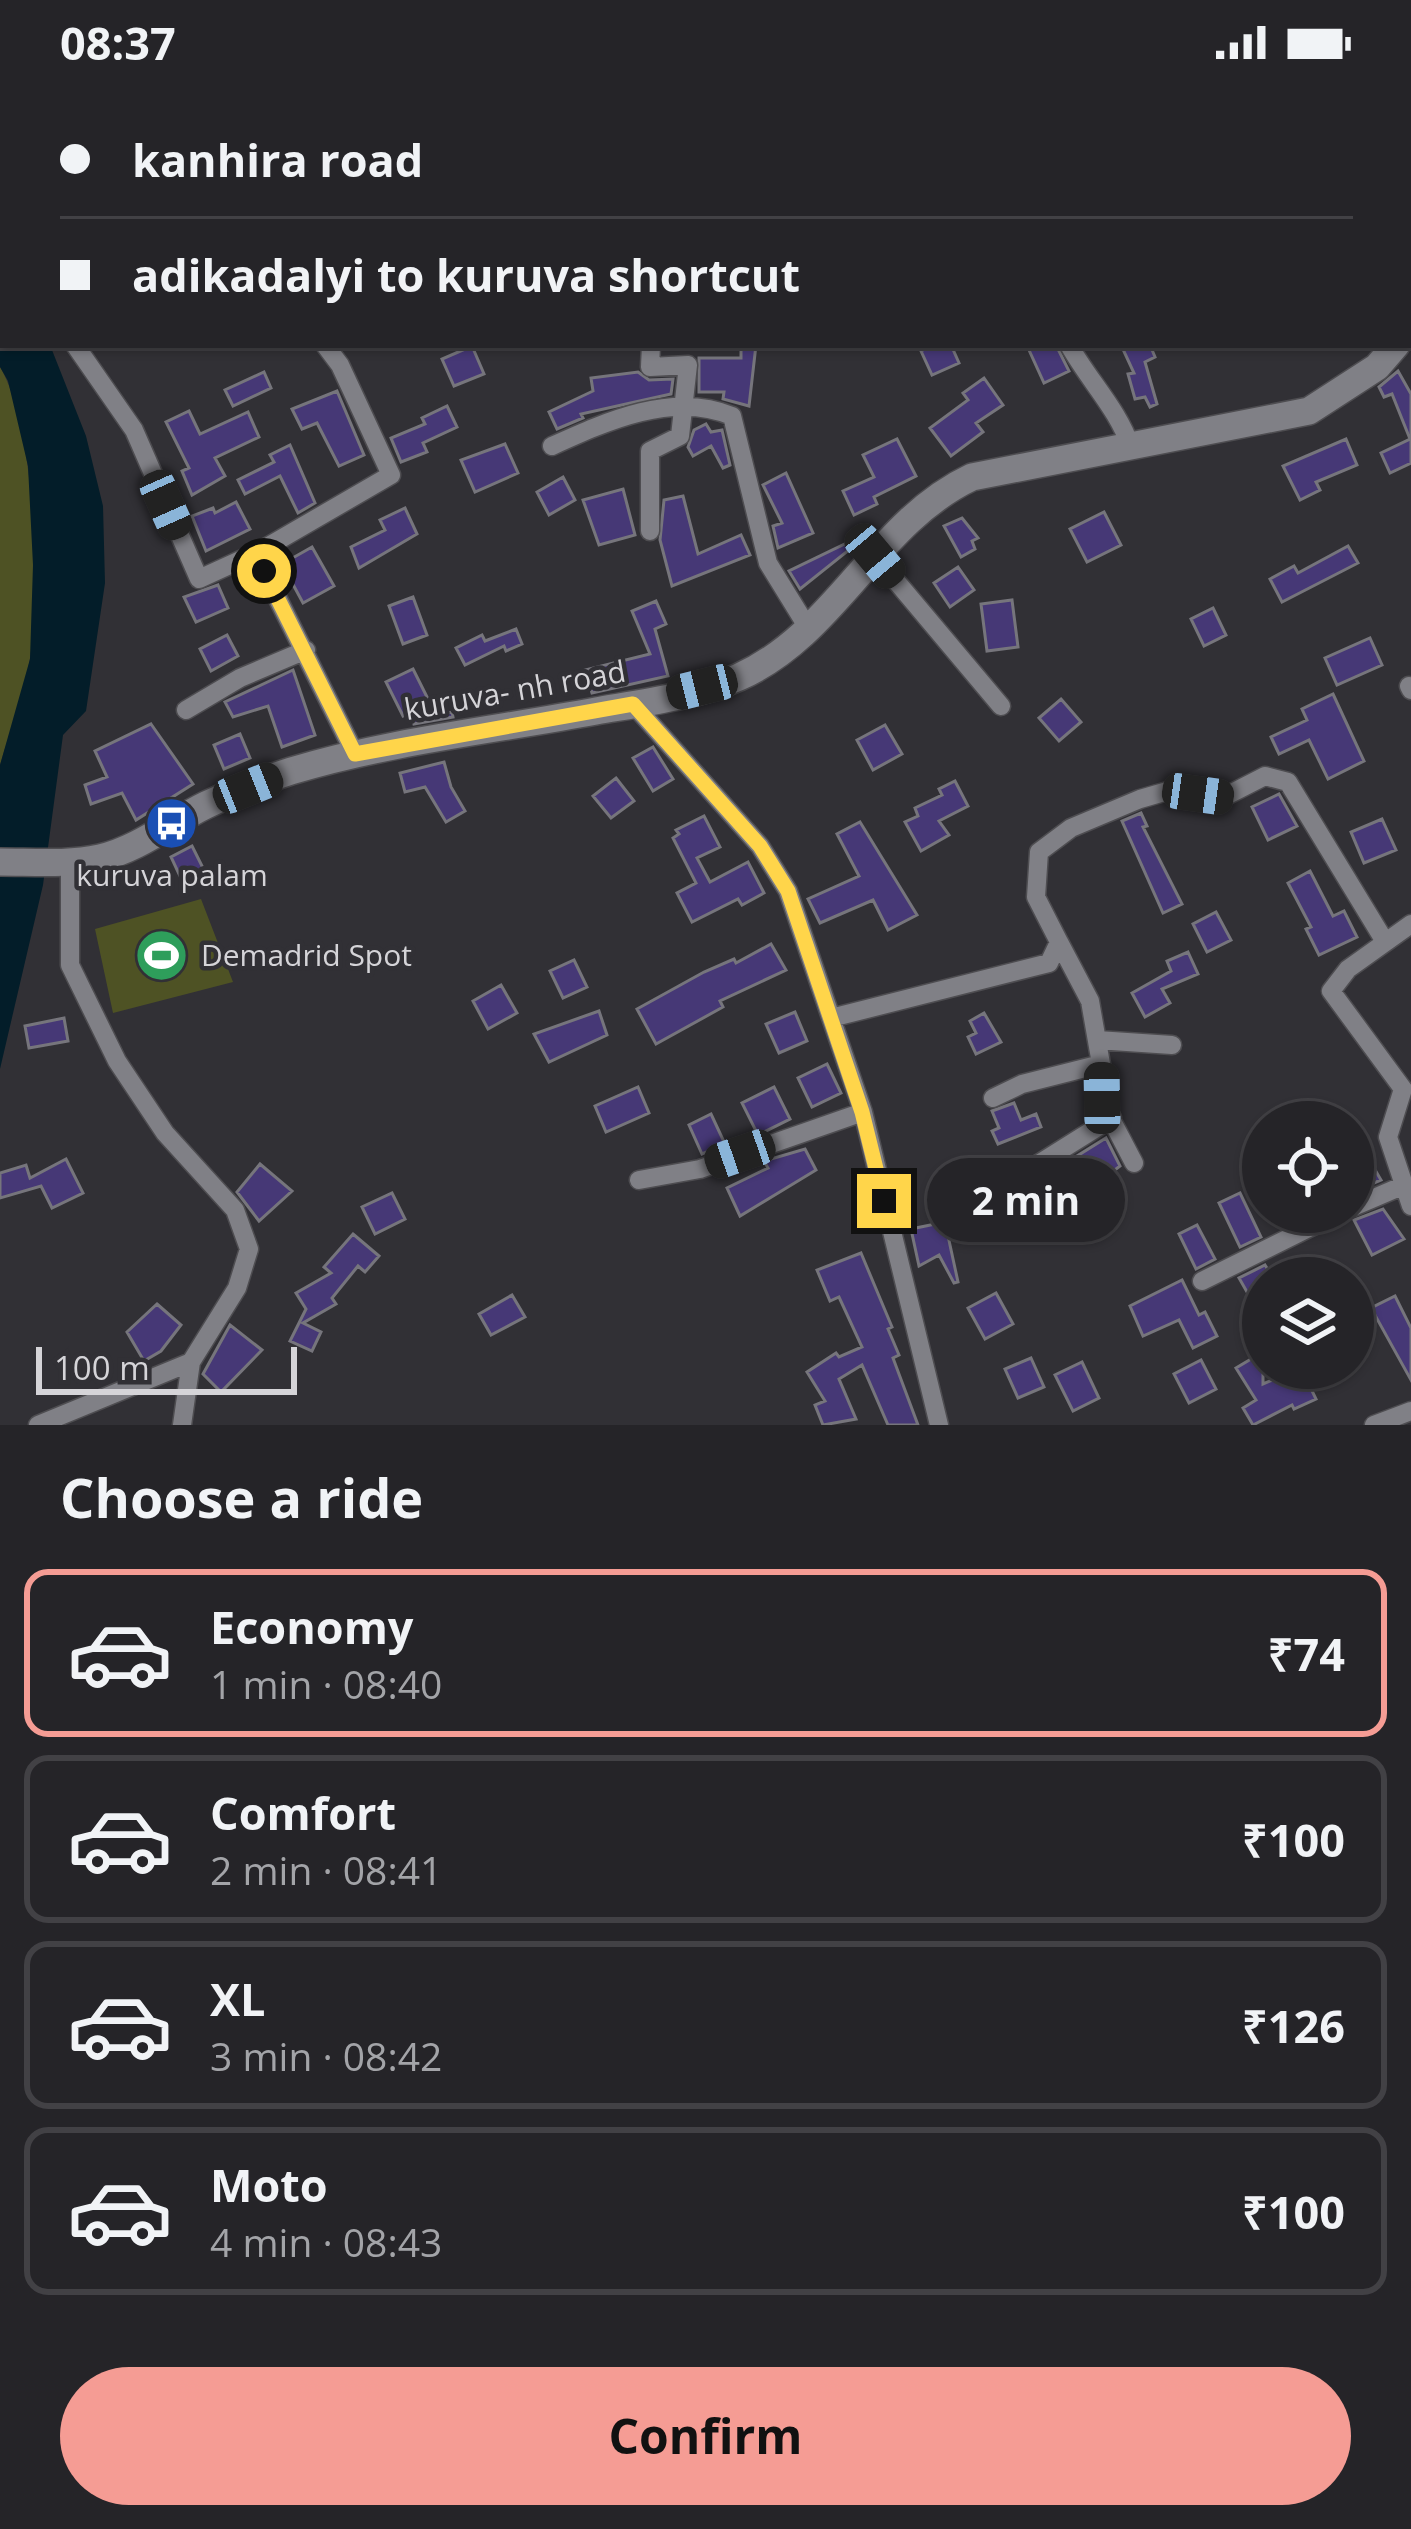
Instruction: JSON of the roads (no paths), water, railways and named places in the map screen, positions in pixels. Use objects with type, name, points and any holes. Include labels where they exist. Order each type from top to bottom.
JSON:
[{"type":"main road","name":"kuruva- nh road","points":[[0,862],[66,862],[130,848],[208,804],[288,772],[355,754],[633,704],[736,679],[786,650],[903,522],[937,494],[972,477],[1309,411],[1377,367],[1393,348]]},
{"type":"street","points":[[77,348],[134,430],[200,579],[260,551],[391,475],[328,348]]},
{"type":"street","points":[[650,531],[650,451],[680,436],[688,365],[650,367],[651,348]]},
{"type":"street","points":[[1071,348],[1087,377],[1118,414],[1131,448]]},
{"type":"street","points":[[552,446],[620,414],[710,406],[732,416],[768,563],[808,628]]},
{"type":"street","points":[[260,551],[264,571],[355,754]]},
{"type":"street","points":[[875,556],[1001,706]]},
{"type":"street","points":[[186,710],[240,678],[306,650]]},
{"type":"street","points":[[633,704],[760,846],[788,891],[862,1112],[939,1425]]},
{"type":"street","points":[[1133,1162],[1102,1098],[1090,1001],[1036,897],[1039,852],[1072,828],[1140,799],[1171,790],[1224,797],[1265,776],[1288,782],[1384,940]]},
{"type":"street","points":[[66,862],[70,965],[117,1061],[165,1133],[235,1210],[249,1249],[237,1288],[190,1362],[182,1425]]},
{"type":"street","points":[[1411,924],[1348,968],[1331,991],[1403,1089],[1388,1137],[1411,1206]]},
{"type":"street","points":[[831,1018],[1021,974],[1049,963],[1059,942]]},
{"type":"street","points":[[1097,1040],[1172,1045]]},
{"type":"street","points":[[993,1098],[1022,1084],[1101,1064]]},
{"type":"street","points":[[639,1180],[700,1168],[862,1112]]},
{"type":"street","points":[[1016,1178],[1111,1119]]},
{"type":"street","points":[[1374,1198],[1402,1186]]},
{"type":"street","points":[[1202,1281],[1299,1233]]},
{"type":"street","points":[[38,1425],[190,1362]]},
{"type":"street","points":[[1374,1425],[1411,1411]]},
{"type":"water","points":[[0,348],[51,348],[86,436],[103,506],[105,583],[86,711],[63,735],[43,885],[0,1069],[0,765],[30,659],[33,565],[28,466],[8,381],[0,367]]},
{"type":"place","name":"kuruva palam","points":[[172,824]]},
{"type":"place","name":"Demadrid Spot","points":[[162,956]]}]
